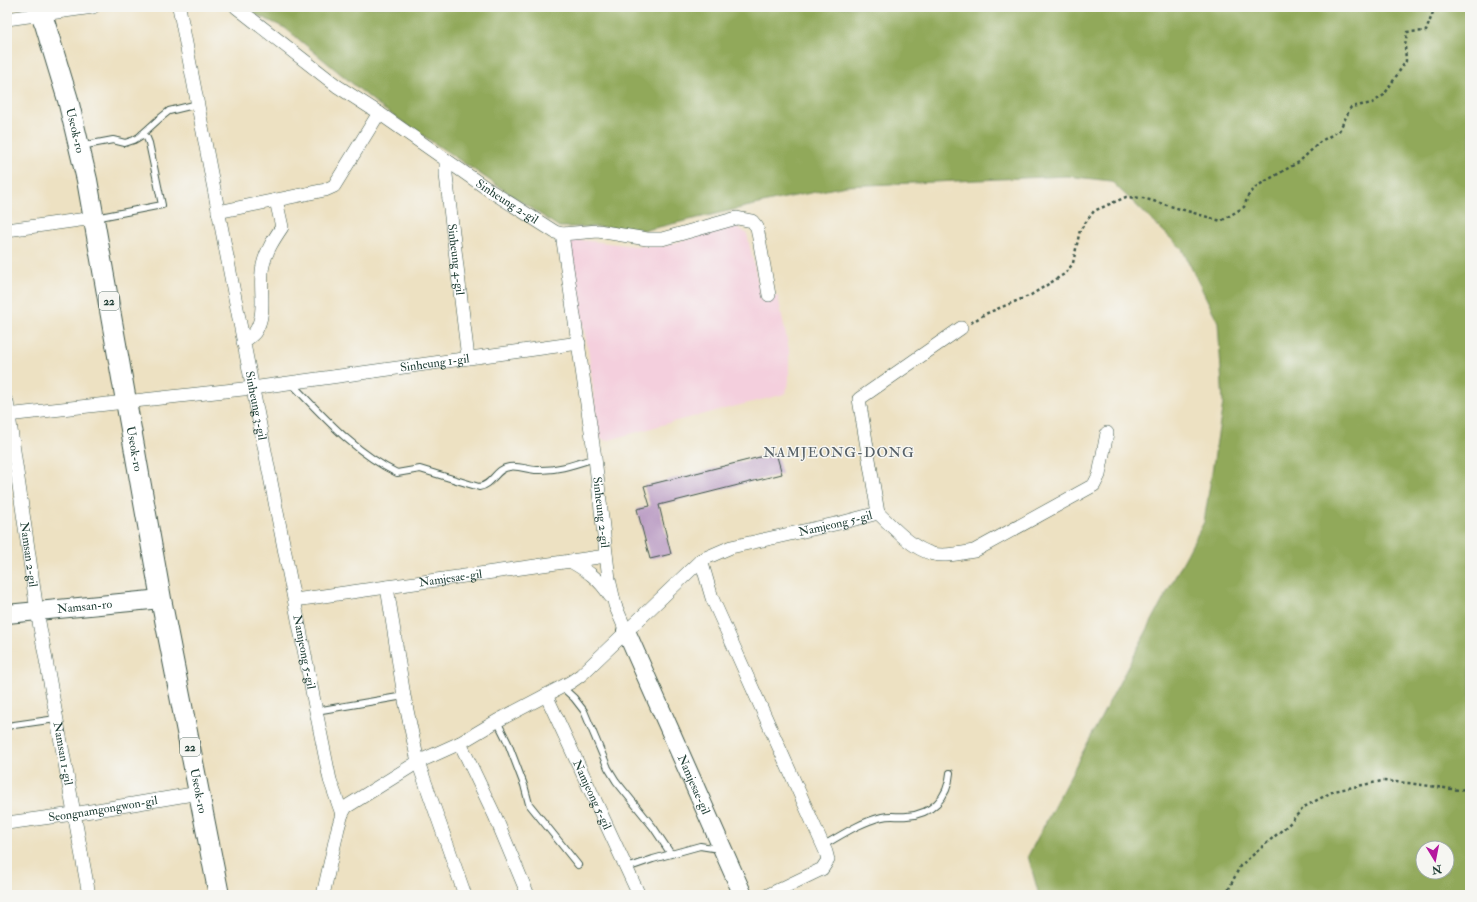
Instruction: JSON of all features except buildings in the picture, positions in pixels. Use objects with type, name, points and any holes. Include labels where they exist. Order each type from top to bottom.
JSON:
[{"type":"main road","name":"Useok-ro","points":[[37,9],[45,24],[68,100],[94,218],[161,599],[219,895]]},
{"type":"street","points":[[7,18],[37,9],[93,7]]},
{"type":"street","name":"Sinheung 3-gil","points":[[179,7],[294,600]]},
{"type":"street","name":"Sinheung 2-gil","points":[[236,7],[337,86],[379,113],[489,190],[544,225],[562,234],[595,458],[609,579],[615,602],[626,631]]},
{"type":"street","points":[[218,212],[325,190],[334,186],[379,113]]},
{"type":"street","name":"Sinheung 4-gil","points":[[446,160],[446,175],[468,358]]},
{"type":"street","points":[[243,342],[254,333],[259,324],[262,307],[262,267],[267,250],[282,227],[276,200]]},
{"type":"street","points":[[7,230],[94,218]]},
{"type":"street","points":[[562,234],[598,231],[647,239],[662,239],[737,218],[752,221],[757,228],[769,295]]},
{"type":"street","name":"Namjeong 5-gil","points":[[342,814],[346,807],[418,762],[460,743],[497,721],[562,687],[581,674],[701,560],[731,548],[878,513],[859,400],[961,328]]},
{"type":"street","name":"Sinheung 1-gil","points":[[8,411],[127,402],[252,388],[579,343]]},
{"type":"street","name":"Namsan 2-gil","points":[[8,411],[38,611]]},
{"type":"street","points":[[878,513],[917,548],[934,554],[957,554],[974,551],[1094,485],[1100,475],[1107,432]]},
{"type":"street","name":"Namjesae-gil","points":[[294,600],[606,556]]},
{"type":"street","points":[[701,560],[712,598],[824,845],[828,860],[822,869],[768,895]]},
{"type":"street","points":[[570,561],[598,579],[615,602]]},
{"type":"street","points":[[387,587],[404,696],[418,762],[465,895]]},
{"type":"street","name":"Namsan-ro","points":[[7,614],[161,599]]},
{"type":"street","name":"Namjeong 5-gil","points":[[294,600],[330,780],[342,814]]},
{"type":"street","name":"Namsan 1-gil","points":[[38,611],[73,814],[89,895]]},
{"type":"street","name":"Namjesae-gil","points":[[626,631],[742,895]]},
{"type":"street","name":"Namjeong 5-gil","points":[[546,695],[639,895]]},
{"type":"street","points":[[460,743],[495,816],[528,895]]},
{"type":"street","name":"Seongnamgongwon-gil","points":[[7,823],[73,814],[200,793]]},
{"type":"street","points":[[323,895],[342,814]]},
{"type":"lane","points":[[79,146],[113,140],[125,143],[139,137],[159,118],[169,111],[198,104]]},
{"type":"lane","points":[[94,218],[162,205],[149,143],[147,138],[142,134]]},
{"type":"lane","points":[[290,382],[337,431],[375,460],[397,473],[420,469],[479,487],[485,486],[499,471],[509,467],[536,470],[556,470],[595,458]]},
{"type":"lane","points":[[562,687],[574,698],[584,711],[608,768],[616,781],[653,827],[671,854]]},
{"type":"lane","points":[[316,711],[404,696]]},
{"type":"lane","points":[[7,726],[56,718]]},
{"type":"lane","points":[[497,721],[508,743],[524,785],[529,804],[578,864]]},
{"type":"lane","points":[[824,845],[847,831],[883,817],[918,815],[929,811],[941,800],[947,790],[950,773]]},
{"type":"lane","points":[[626,868],[700,846],[722,849]]},
{"type":"path","points":[[961,328],[985,314],[1030,295],[1066,273],[1073,263],[1080,230],[1094,211],[1126,197],[1143,198],[1221,221],[1244,207],[1248,196],[1257,186],[1299,162],[1320,141],[1339,131],[1351,107],[1372,103],[1384,95],[1406,60],[1405,46],[1407,32],[1426,31],[1435,7]]},
{"type":"path","points":[[1226,895],[1240,866],[1289,824],[1304,807],[1334,791],[1382,781],[1414,783],[1459,790],[1470,788]]},
{"type":"shaded area","points":[[735,225],[747,234],[762,300],[778,296],[789,350],[789,382],[785,394],[676,421],[606,441],[599,437],[588,349],[568,250],[572,240],[635,246],[664,246]]},
{"type":"green space","points":[[240,7],[1470,7],[1470,895],[1039,895],[1028,856],[1204,522],[1223,403],[1218,322],[1182,249],[1111,181],[1067,176],[846,186],[780,199],[646,230],[604,227],[559,227],[382,108],[285,28]]},
{"type":"district","name":"NAMJEONG-DONG","points":[[839,452]]}]
